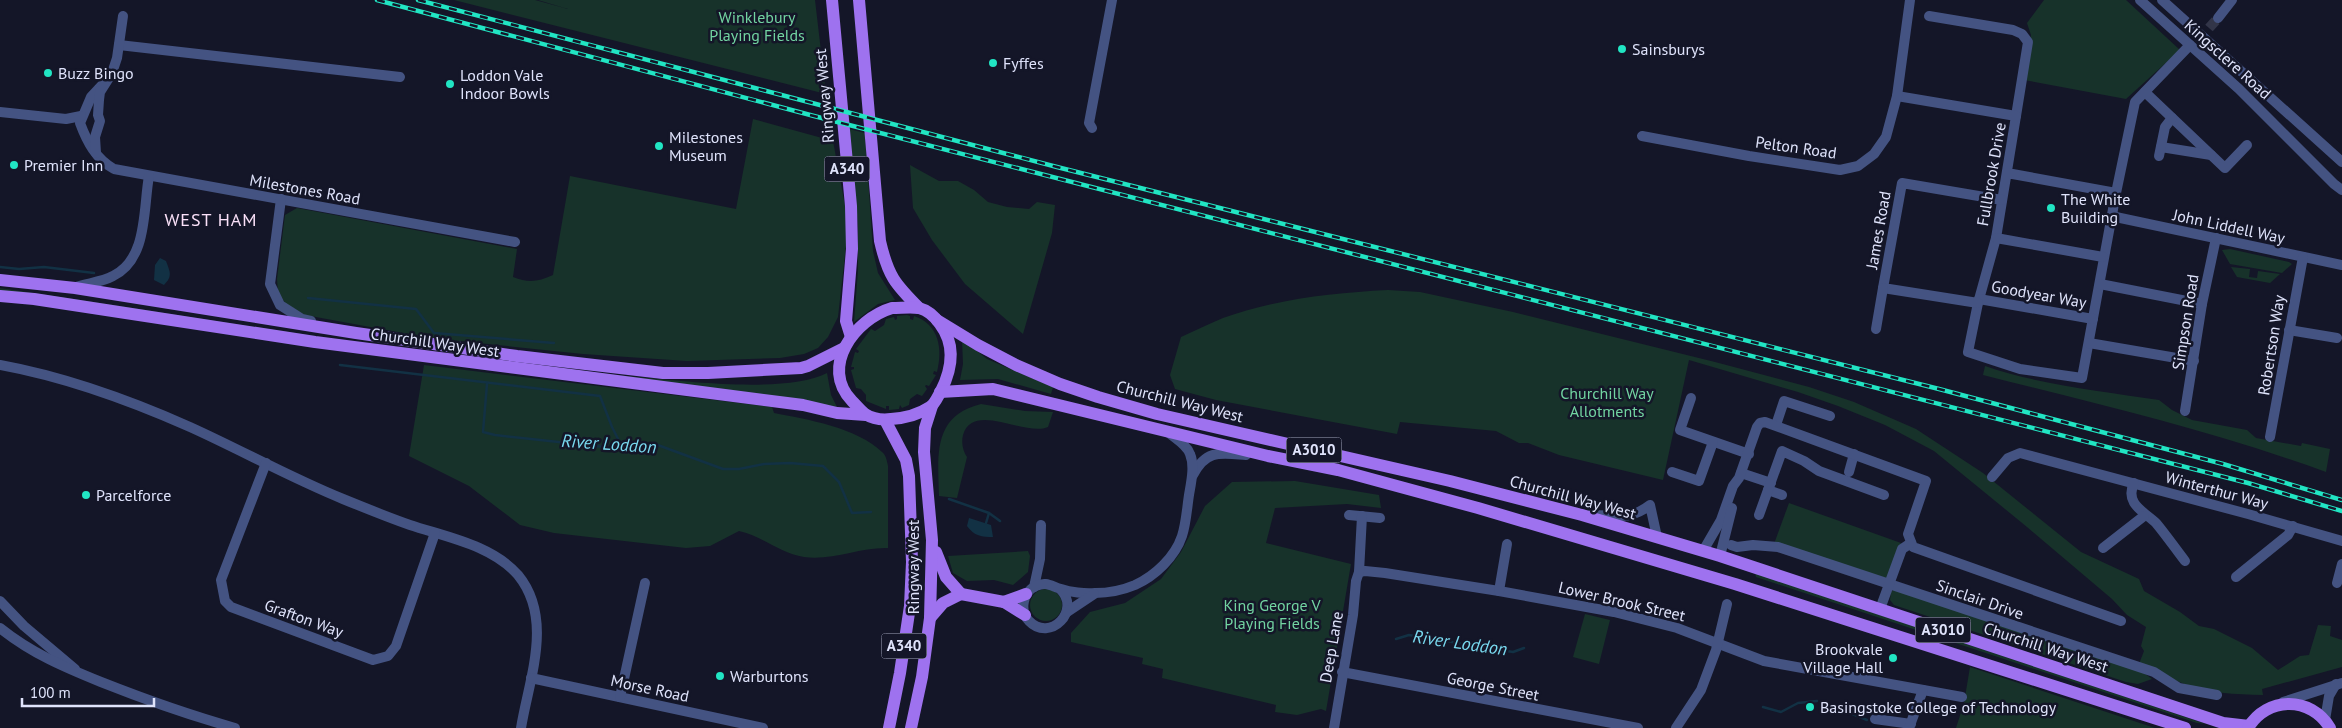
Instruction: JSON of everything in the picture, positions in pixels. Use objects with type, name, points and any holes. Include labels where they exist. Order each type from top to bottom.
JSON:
[{"type":"main road","points":[[826,0],[838,72]]},
{"type":"main road","name":"Ringway West","points":[[832,0],[851,206],[852,249],[846,321],[848,343]]},
{"type":"main road","name":"A340","points":[[860,1],[880,241],[892,278],[902,293],[919,308]]},
{"type":"main road","name":"Churchill Way West","points":[[0,280],[75,288],[356,333],[518,356],[663,373],[708,373],[801,368],[808,366],[848,343]]},
{"type":"main road","name":"Churchill Way West","points":[[0,296],[44,300],[324,344],[802,405],[837,413],[866,415]]},
{"type":"main road","points":[[892,308],[919,308],[937,320],[946,331],[951,353],[948,376],[932,406],[911,417],[886,420],[866,415],[850,399],[840,381],[841,360],[848,343],[863,322],[881,312],[892,308]]},
{"type":"main road","name":"Churchill Way West","points":[[937,320],[991,352],[1056,383],[1140,410],[1450,481],[1582,515],[1720,556],[2229,724],[2248,727]]},
{"type":"main road","name":"Churchill Way West","points":[[940,392],[993,389],[1268,456],[1338,470],[1478,508],[1714,578],[2185,728]]},
{"type":"main road","name":"Ringway West","points":[[911,728],[922,677],[930,618],[932,540],[924,452],[925,428],[932,406]]},
{"type":"main road","name":"Ringway West","points":[[886,420],[906,460],[909,476],[912,562],[910,606],[900,673],[889,728]]},
{"type":"main road","points":[[932,540],[946,577],[961,594]]},
{"type":"main road","points":[[1696,573],[1703,551]]},
{"type":"main road","points":[[1714,578],[1720,556]]},
{"type":"main road","points":[[1004,602],[1030,591]]},
{"type":"main road","points":[[930,618],[943,603],[961,594],[1004,602],[1025,615]]},
{"type":"main road","name":"A3010","points":[[2248,727],[2261,713],[2278,705],[2298,704],[2317,713],[2327,724]]},
{"type":"main road","name":"Churchill Way West","points":[[2202,715],[2244,718],[2261,713]]},
{"type":"street","points":[[1092,128],[1089,123],[1112,0]]},
{"type":"street","name":"Pelton Road","points":[[1642,136],[1749,156],[1840,170],[1858,166],[1874,154],[1886,137],[1896,96],[1910,0]]},
{"type":"street","name":"Kingsclere Road","points":[[2140,0],[2273,121],[2342,190]]},
{"type":"street","name":"Kingsclere Road","points":[[2162,0],[2206,32],[2342,162]]},
{"type":"street","points":[[2218,18],[2232,0]]},
{"type":"street","points":[[82,119],[91,97],[112,73],[119,45],[123,16]]},
{"type":"street","points":[[1929,16],[2014,30],[2022,34],[2028,42],[2016,116]]},
{"type":"street","points":[[119,45],[400,77]]},
{"type":"street","points":[[1996,238],[1978,301],[1968,352],[2020,368],[2082,378],[2100,284],[2110,216],[2132,108],[2190,45]]},
{"type":"street","points":[[96,153],[95,137],[100,121],[98,115],[100,92],[105,82]]},
{"type":"street","points":[[2145,92],[2225,168],[2247,145]]},
{"type":"street","name":"Fullbrook Drive","points":[[1896,96],[2016,116],[1996,238],[2103,257]]},
{"type":"street","name":"Kingsclere Road","points":[[2273,121],[2284,108]]},
{"type":"street","points":[[0,112],[66,119],[82,119],[89,111],[98,115]]},
{"type":"street","points":[[2172,118],[2165,127],[2160,152],[2211,155]]},
{"type":"street","points":[[82,119],[90,131],[98,127]]},
{"type":"street","name":"Milestones Road","points":[[82,119],[86,140],[104,164],[114,169],[515,242]]},
{"type":"street","points":[[2007,173],[2116,193]]},
{"type":"street","points":[[75,288],[114,276],[128,266],[133,259],[141,238],[149,176]]},
{"type":"street","name":"James Road","points":[[1978,301],[1883,288],[1902,183],[2002,200]]},
{"type":"street","points":[[281,199],[270,284],[280,305],[302,319],[356,333]]},
{"type":"street","name":"John Liddell Way","points":[[2110,216],[2342,265]]},
{"type":"street","name":"Simpson Road","points":[[2185,412],[2202,304],[2216,238]]},
{"type":"street","name":"Robertson Way","points":[[2270,437],[2303,257]]},
{"type":"street","points":[[2100,284],[2202,304]]},
{"type":"street","points":[[1876,329],[1883,288]]},
{"type":"street","name":"Goodyear Way","points":[[1978,301],[2093,319]]},
{"type":"street","points":[[2290,330],[2337,338]]},
{"type":"street","points":[[2089,343],[2194,361]]},
{"type":"street","points":[[0,365],[80,384],[105,393],[189,426],[341,498],[482,550],[500,559],[518,576],[526,588],[534,608],[537,628],[537,647],[521,728]]},
{"type":"street","points":[[1692,398],[1680,430],[1748,454]]},
{"type":"street","points":[[1776,425],[1784,401],[1830,416]]},
{"type":"street","points":[[1720,556],[1740,475],[1754,433],[1760,422],[1776,425],[1926,481],[1908,534],[1911,543],[1902,549],[1880,609]]},
{"type":"street","points":[[1030,591],[1043,583],[1060,589],[1094,594],[1118,590],[1136,584],[1154,573],[1169,558],[1182,537],[1192,476],[1190,454],[1186,446],[1166,430]]},
{"type":"street","points":[[1672,472],[1699,481],[1713,442]]},
{"type":"street","points":[[1759,515],[1782,451],[1804,460],[1819,471],[1884,495]]},
{"type":"street","name":"Winterthur Way","points":[[1992,477],[2008,458],[2020,453],[2294,526],[2342,542]]},
{"type":"street","points":[[1192,476],[1197,466],[1214,454],[1268,456]]},
{"type":"street","points":[[1849,472],[1854,454]]},
{"type":"street","name":"Grafton Way","points":[[266,463],[221,580],[225,600],[231,607],[373,660],[388,656],[396,646],[435,533]]},
{"type":"street","points":[[1740,475],[1769,486],[1782,495]]},
{"type":"street","points":[[1703,551],[1721,520],[1733,486],[1740,475]]},
{"type":"street","points":[[2134,483],[2132,488],[2133,500],[2144,516],[2154,522],[2185,561]]},
{"type":"street","points":[[1582,515],[1628,516],[1638,514],[1650,505],[1658,537]]},
{"type":"street","points":[[1349,515],[1380,518]]},
{"type":"street","name":"Deep Lane","points":[[1334,728],[1353,616],[1356,581],[1359,572],[1362,516]]},
{"type":"street","points":[[2103,548],[2144,516]]},
{"type":"street","points":[[1041,526],[1040,559],[1023,607],[1025,615],[1034,625],[1050,628],[1064,619],[1067,612],[1067,599],[1060,589]]},
{"type":"street","points":[[2236,577],[2288,535],[2294,526]]},
{"type":"street","name":"Sinclair Drive","points":[[1911,543],[1919,550],[2121,621]]},
{"type":"street","points":[[1499,591],[1506,544]]},
{"type":"street","name":"Sinclair Drive","points":[[1730,545],[1737,547],[1753,545],[1778,547],[2154,672],[2179,688],[2217,695]]},
{"type":"street","points":[[1040,559],[1050,584]]},
{"type":"street","points":[[2336,584],[2342,564]]},
{"type":"street","name":"Lower Brook Street","points":[[1359,572],[1385,573],[1499,591],[1652,621],[1764,660],[1962,697]]},
{"type":"street","points":[[620,697],[645,583]]},
{"type":"street","points":[[1067,612],[1094,594]]},
{"type":"street","points":[[0,601],[24,626],[80,673]]},
{"type":"street","points":[[1676,728],[1701,690],[1718,643],[1727,604]]},
{"type":"street","points":[[0,628],[12,638],[57,664],[137,696],[235,728]]},
{"type":"street","name":"George Street","points":[[1342,672],[1638,728]]},
{"type":"street","name":"Morse Road","points":[[530,678],[763,728]]},
{"type":"street","points":[[2278,705],[2339,684]]},
{"type":"street","points":[[2327,724],[2329,696],[2339,684]]},
{"type":"street","points":[[1875,719],[1910,726],[1923,690]]},
{"type":"street","points":[[1577,717],[1577,728]]},
{"type":"green space","name":"Winklebury Playing Fields","points":[[454,0],[535,0],[568,9],[538,0],[815,0],[826,94]]},
{"type":"green space","points":[[2044,0],[2126,0],[2180,50],[2126,99],[2024,80],[2031,35],[2027,23]]},
{"type":"green space","points":[[753,119],[833,141],[846,211],[846,246],[838,317],[828,337],[818,348],[804,354],[780,358],[687,361],[583,354],[430,338],[305,315],[286,304],[278,293],[277,279],[285,215],[297,208],[517,249],[513,277],[533,281],[553,275],[570,176],[736,209]]},
{"type":"green space","points":[[849,129],[865,133],[873,251],[878,273],[895,300],[878,304],[854,322],[858,270],[858,226]]},
{"type":"green space","points":[[910,165],[939,181],[958,181],[974,190],[988,202],[1007,207],[1029,209],[1037,202],[1055,205],[1052,233],[1023,334],[965,284],[932,240],[913,208]]},
{"type":"green space","points":[[2230,249],[2292,264],[2282,273],[2230,264],[2222,250]]},
{"type":"green space","points":[[2231,267],[2250,269],[2249,277],[2257,278],[2258,271],[2280,274],[2270,283],[2237,277]]},
{"type":"green space","points":[[0,288],[81,300],[350,341],[0,293]]},
{"type":"green space","name":"Churchill Way Allotments","points":[[1388,290],[1420,292],[1513,312],[1715,362],[1809,387],[1854,402],[1916,429],[1983,473],[2081,552],[2139,579],[2144,591],[2180,612],[2199,626],[2214,629],[2252,648],[2278,670],[2300,656],[2309,655],[2318,625],[2331,626],[2330,636],[2342,640],[2342,667],[2262,689],[2263,695],[2222,693],[2192,687],[2139,664],[2144,651],[2141,646],[2146,627],[2127,615],[2112,599],[1934,451],[1885,425],[1838,406],[1798,392],[1689,360],[1663,480],[1559,455],[1528,443],[1519,443],[1496,431],[1400,422],[1397,434],[1216,400],[1175,389],[1170,375],[1181,337],[1223,318],[1263,306],[1325,295]]},
{"type":"green space","points":[[907,315],[913,320],[914,316],[922,320],[934,331],[939,346],[939,363],[937,372],[934,371],[933,374],[936,375],[929,386],[925,386],[927,389],[922,396],[917,394],[910,399],[909,405],[902,408],[900,405],[899,409],[889,410],[889,406],[886,406],[886,409],[866,401],[866,395],[861,389],[856,388],[851,370],[854,367],[851,367],[855,352],[858,353],[859,351],[856,349],[871,329],[875,331],[884,325],[886,319],[894,317],[895,320],[897,316]]},
{"type":"green space","points":[[962,339],[987,359],[1053,387],[1051,394],[998,379],[960,380],[963,364]]},
{"type":"green space","points":[[350,341],[496,361],[405,349]]},
{"type":"green space","points":[[496,361],[689,382],[740,384],[789,383],[827,373],[831,395],[837,407],[731,394]]},
{"type":"green space","points":[[424,365],[772,407],[774,413],[846,431],[872,444],[886,458],[888,466],[888,548],[814,558],[795,555],[739,531],[710,546],[686,548],[554,533],[520,525],[469,486],[409,456]]},
{"type":"green space","points":[[1985,366],[2049,383],[2159,400],[2172,410],[2192,420],[2247,430],[2256,438],[2301,446],[2302,443],[2330,449],[2326,472],[2199,431],[1983,375]]},
{"type":"green space","points":[[981,404],[1025,411],[1053,412],[1048,427],[1038,429],[988,420],[977,421],[969,425],[962,438],[964,452],[967,457],[957,498],[939,496],[939,452],[946,428],[954,418],[965,410]]},
{"type":"green space","name":"King George V Playing Fields","points":[[1295,481],[1379,495],[1381,508],[1347,504],[1275,508],[1266,543],[1351,564],[1326,711],[1321,709],[1297,715],[1275,712],[1276,705],[1162,678],[1163,669],[1142,664],[1143,658],[1071,642],[1071,633],[1090,612],[1125,603],[1161,579],[1181,552],[1205,506],[1232,482]]},
{"type":"green space","points":[[1789,503],[1901,543],[1888,581],[1774,544]]},
{"type":"green space","points":[[1028,551],[1030,556],[1028,572],[1013,585],[994,580],[967,581],[953,573],[948,556]]},
{"type":"green space","points":[[1755,573],[2206,724],[2197,723],[1756,577]]},
{"type":"green space","points":[[1046,589],[1057,594],[1062,605],[1057,616],[1046,621],[1035,616],[1030,605],[1035,594]]},
{"type":"green space","points":[[1894,589],[2144,673],[2152,679],[2138,684],[2126,682],[1894,605],[1890,600],[1891,592]]},
{"type":"green space","points":[[1585,614],[1610,620],[1599,664],[1573,657]]},
{"type":"green space","points":[[1970,667],[2155,728],[1956,728],[1964,703]]},
{"type":"water","points":[[160,258],[166,261],[170,276],[164,285],[154,280],[155,265]]},
{"type":"water","points":[[969,518],[991,525],[993,537],[982,536],[972,532],[967,526]]},
{"type":"waterway","points":[[0,267],[19,269],[44,267],[94,273]]},
{"type":"waterway","points":[[308,298],[416,309],[434,333],[554,343]]},
{"type":"waterway","points":[[340,365],[600,396],[623,449]]},
{"type":"waterway","name":"River Loddon","points":[[487,384],[483,432],[495,435],[623,449],[655,444],[723,469],[790,463],[823,466],[839,482],[852,513],[871,512]]},
{"type":"waterway","name":"River Loddon","points":[[949,499],[989,513],[1000,521]]},
{"type":"waterway","points":[[986,523],[989,513]]},
{"type":"waterway","name":"River Loddon","points":[[1396,639],[1409,635],[1513,652],[1524,648]]},
{"type":"waterway","name":"River Loddon","points":[[1763,707],[1781,712],[1798,703],[1817,701]]},
{"type":"waterway","name":"River Loddon","points":[[1823,702],[1867,720]]},
{"type":"tunnel","points":[[2209,28],[2218,18]]},
{"type":"railway","points":[[377,0],[814,116],[2248,483],[2342,511]]},
{"type":"railway","points":[[418,0],[1057,167],[1939,389],[2223,464],[2342,500]]},
{"type":"place","name":"Sainsburys","points":[[1622,49]]},
{"type":"place","name":"Fyffes","points":[[993,63]]},
{"type":"place","name":"Buzz Bingo","points":[[48,73]]},
{"type":"place","name":"Loddon Vale Indoor Bowls","points":[[450,84]]},
{"type":"place","name":"Milestones Museum","points":[[659,146]]},
{"type":"place","name":"Premier Inn","points":[[14,165]]},
{"type":"place","name":"The White Building","points":[[2051,208]]},
{"type":"place","name":"Parcelforce","points":[[86,495]]},
{"type":"place","name":"Brookvale Village Hall","points":[[1893,658]]},
{"type":"place","name":"Warburtons","points":[[720,676]]},
{"type":"place","name":"Basingstoke College of Technology","points":[[1810,707]]},
{"type":"district","name":"WEST HAM","points":[[211,220]]}]
